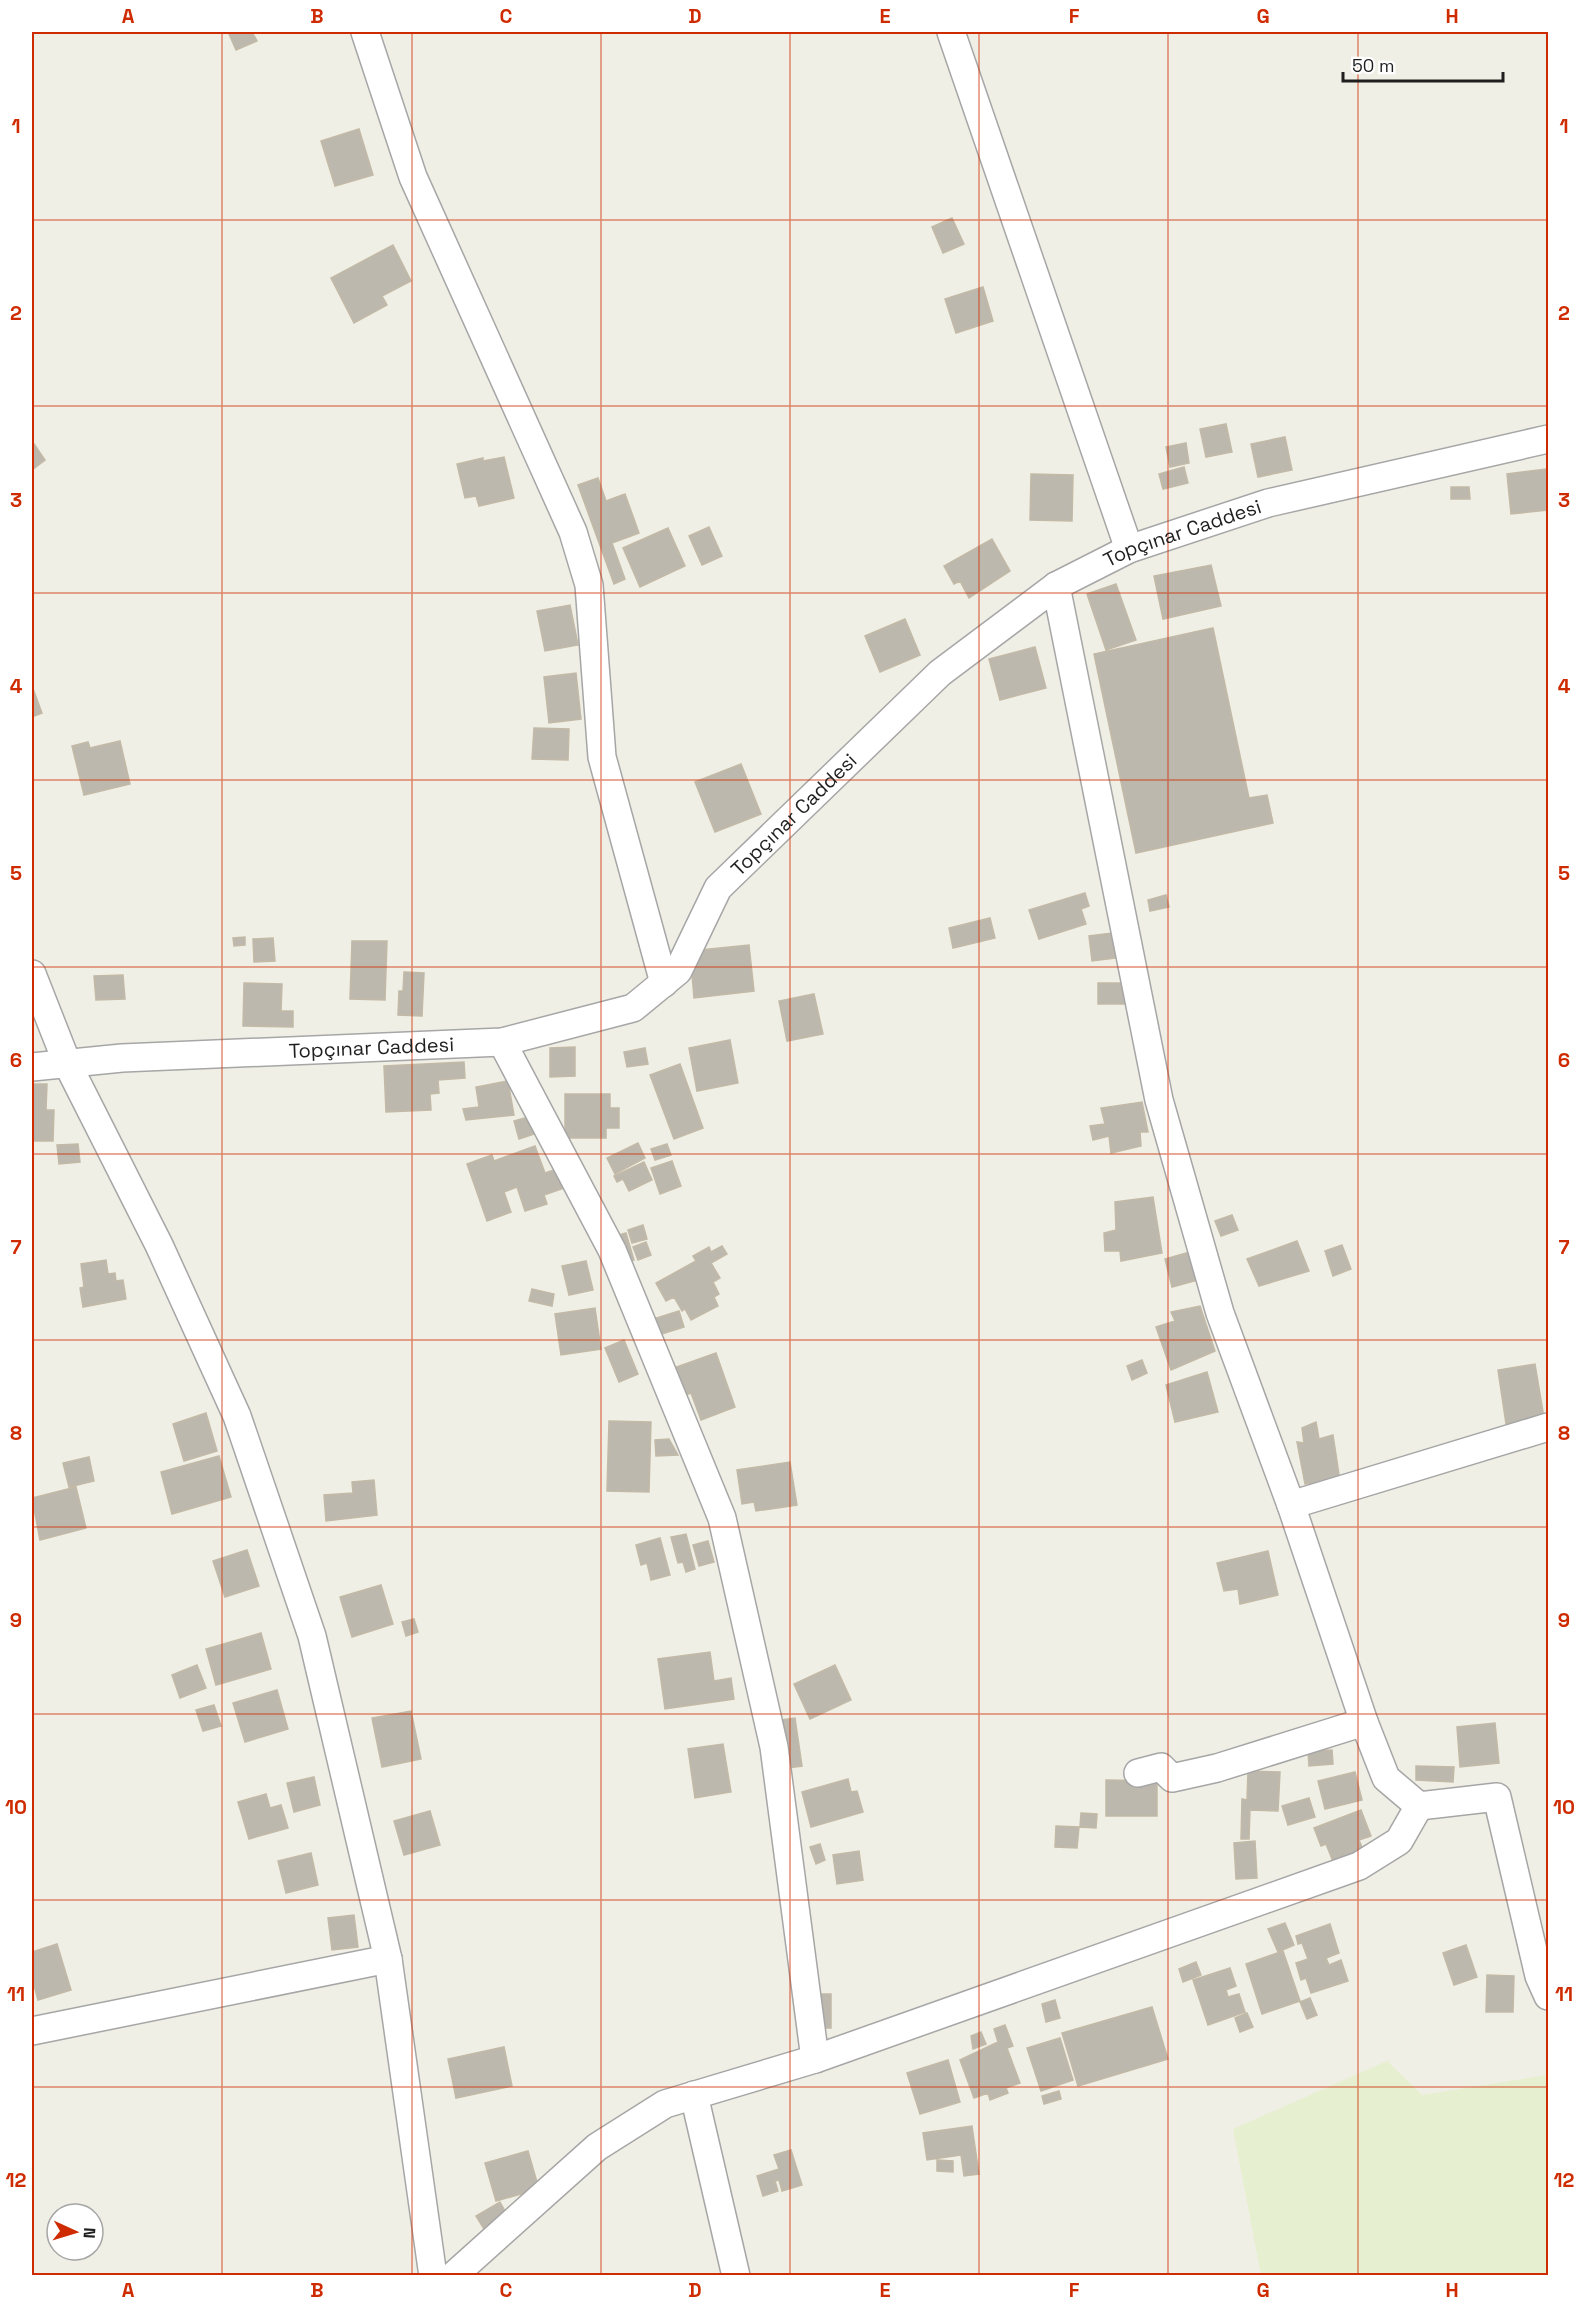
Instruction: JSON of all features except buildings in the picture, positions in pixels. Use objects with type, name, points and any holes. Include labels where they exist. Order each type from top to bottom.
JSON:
[{"type":"street","points":[[365,32],[413,177],[573,532],[589,585],[602,757],[664,983]]},
{"type":"street","points":[[951,32],[1129,549]]},
{"type":"street","name":"Topçınar Caddesi","points":[[32,1066],[123,1058],[502,1042],[633,1008],[678,971],[718,888],[940,673],[1056,586],[1129,549],[1268,503],[1548,439]]},
{"type":"street","points":[[1056,586],[1159,1100],[1220,1313],[1291,1505],[1364,1722],[1386,1778],[1419,1806],[1497,1797],[1539,1976],[1548,1996]]},
{"type":"street","points":[[32,974],[67,1063],[159,1245],[237,1416],[312,1635],[388,1959],[433,2276]]},
{"type":"street","points":[[502,1042],[612,1250],[723,1518],[774,1747],[815,2059]]},
{"type":"street","points":[[1291,1505],[1548,1427]]},
{"type":"street","points":[[1138,1773],[1161,1767],[1172,1778],[1183,1776],[1364,1722]]},
{"type":"street","points":[[453,2276],[597,2147],[665,2104],[815,2059],[1359,1866],[1399,1841],[1419,1806]]},
{"type":"street","points":[[32,2031],[388,1959]]},
{"type":"street","points":[[694,2095],[736,2276]]},
{"type":"green space","points":[[1387,2061],[1422,2095],[1548,2075],[1548,2275],[1261,2275],[1233,2129]]}]
